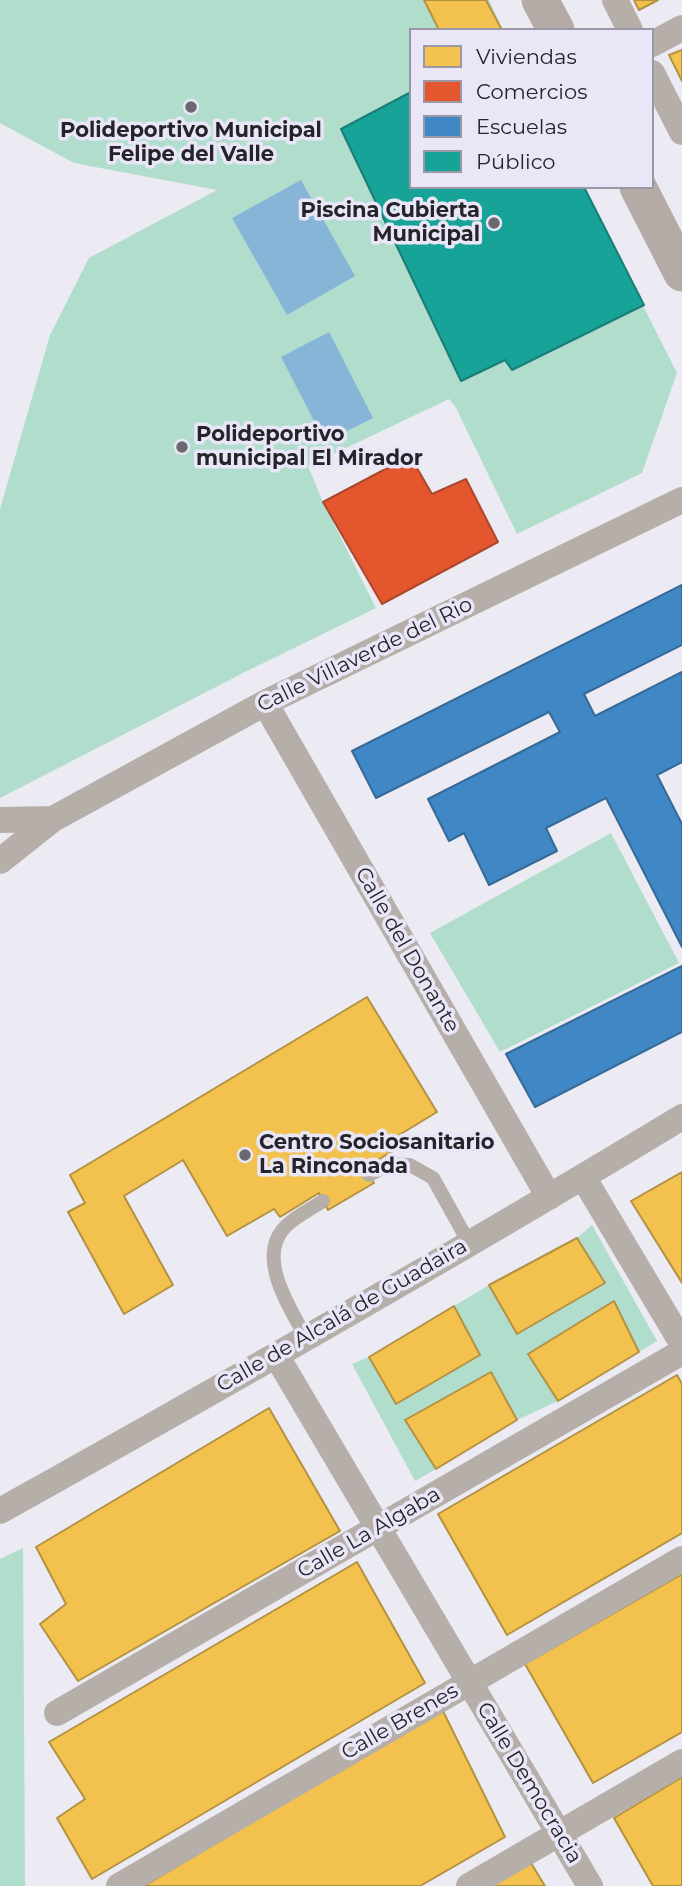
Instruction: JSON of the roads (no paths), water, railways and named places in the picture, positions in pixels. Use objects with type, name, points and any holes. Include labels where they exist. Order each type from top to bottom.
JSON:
[{"type":"main road","points":[[540,0],[555,28]]},
{"type":"main road","points":[[562,0],[576,28]]},
{"type":"main road","points":[[654,183],[682,239]]},
{"type":"main road","points":[[639,189],[682,273]]},
{"type":"street","points":[[615,0],[629,28]]},
{"type":"street","points":[[654,43],[682,28]]},
{"type":"street","points":[[654,77],[682,132]]},
{"type":"street","name":"Calle Villaverde del Rio","points":[[0,861],[53,819],[265,703],[682,500]]},
{"type":"street","name":"Calle del Donante","points":[[265,703],[549,1197]]},
{"type":"street","name":"Calle Villaverde del Rio","points":[[0,820],[53,819]]},
{"type":"street","name":"Calle de Alcalá de Guadaira","points":[[0,1511],[306,1338],[682,1117]]},
{"type":"street","points":[[583,1177],[682,1343]]},
{"type":"street","name":"Calle La Algaba","points":[[57,1713],[682,1352]]},
{"type":"street","name":"Calle Democracia","points":[[276,1355],[590,1886]]},
{"type":"street","name":"Calle Brenes","points":[[119,1886],[682,1559]]},
{"type":"street","points":[[469,1886],[682,1762]]},
{"type":"lane","points":[[369,1175],[390,1164],[410,1166],[433,1178],[469,1243]]},
{"type":"lane","points":[[306,1338],[280,1287],[273,1264],[276,1240],[285,1226],[323,1201]]},
{"type":"water","points":[[301,180],[355,276],[287,315],[232,218]]},
{"type":"water","points":[[329,332],[373,418],[325,442],[281,357]]},
{"type":"place","name":"Polideportivo Municipal Felipe del Valle","points":[[191,107]]},
{"type":"place","name":"Piscina Cubierta Municipal","points":[[494,223]]},
{"type":"place","name":"Polideportivo municipal El Mirador","points":[[182,447]]},
{"type":"place","name":"Centro Sociosanitario La Rinconada","points":[[245,1155]]}]
